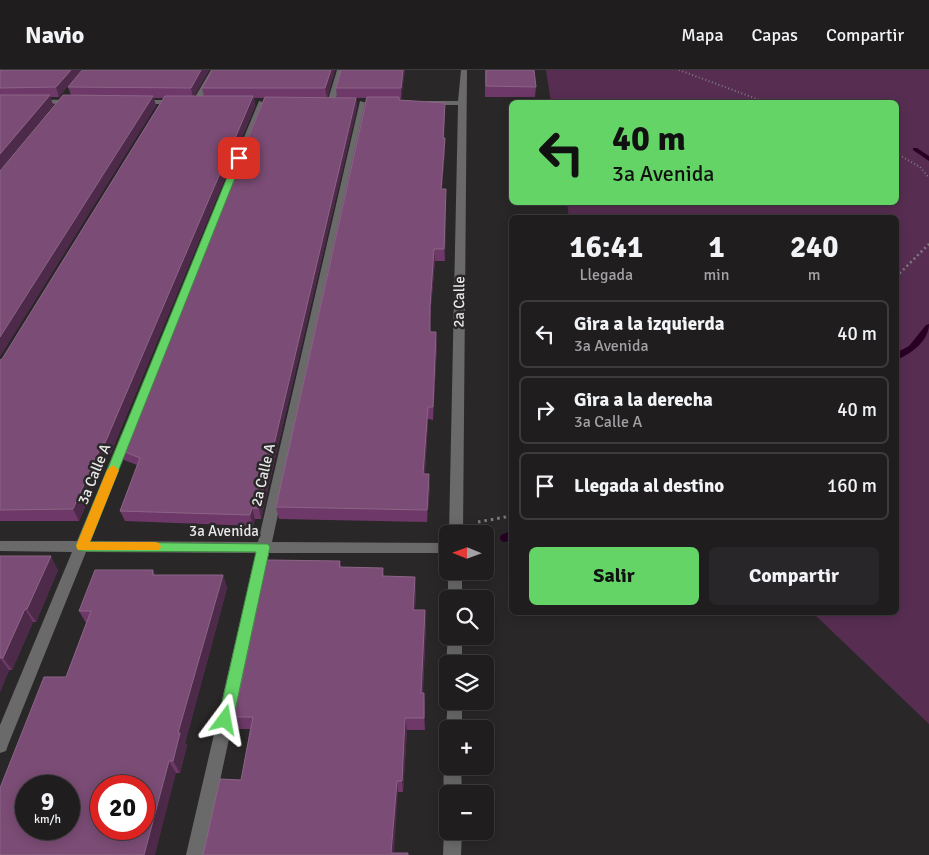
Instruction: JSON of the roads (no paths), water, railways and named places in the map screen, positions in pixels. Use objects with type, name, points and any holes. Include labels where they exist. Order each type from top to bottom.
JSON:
[{"type":"street","points":[[196,102],[214,70]]},
{"type":"street","points":[[321,103],[335,103],[340,70]]},
{"type":"street","name":"2a Calle","points":[[456,525],[464,70]]},
{"type":"street","points":[[0,101],[65,98],[81,102]]},
{"type":"street","points":[[56,109],[65,98]]},
{"type":"street","points":[[127,102],[162,106],[205,102]]},
{"type":"street","points":[[198,260],[262,103]]},
{"type":"street","name":"2a Calle A","points":[[195,855],[364,103]]},
{"type":"street","points":[[422,103],[462,103]]},
{"type":"street","name":"3a Calle A","points":[[0,745],[131,426]]},
{"type":"street","name":"3a Avenida","points":[[0,546],[439,548]]},
{"type":"street","points":[[452,840],[452,855]]},
{"type":"waterway","points":[[915,149],[929,159]]},
{"type":"waterway","points":[[899,355],[912,348],[929,327]]},
{"type":"waterway","points":[[505,538],[509,536]]}]
